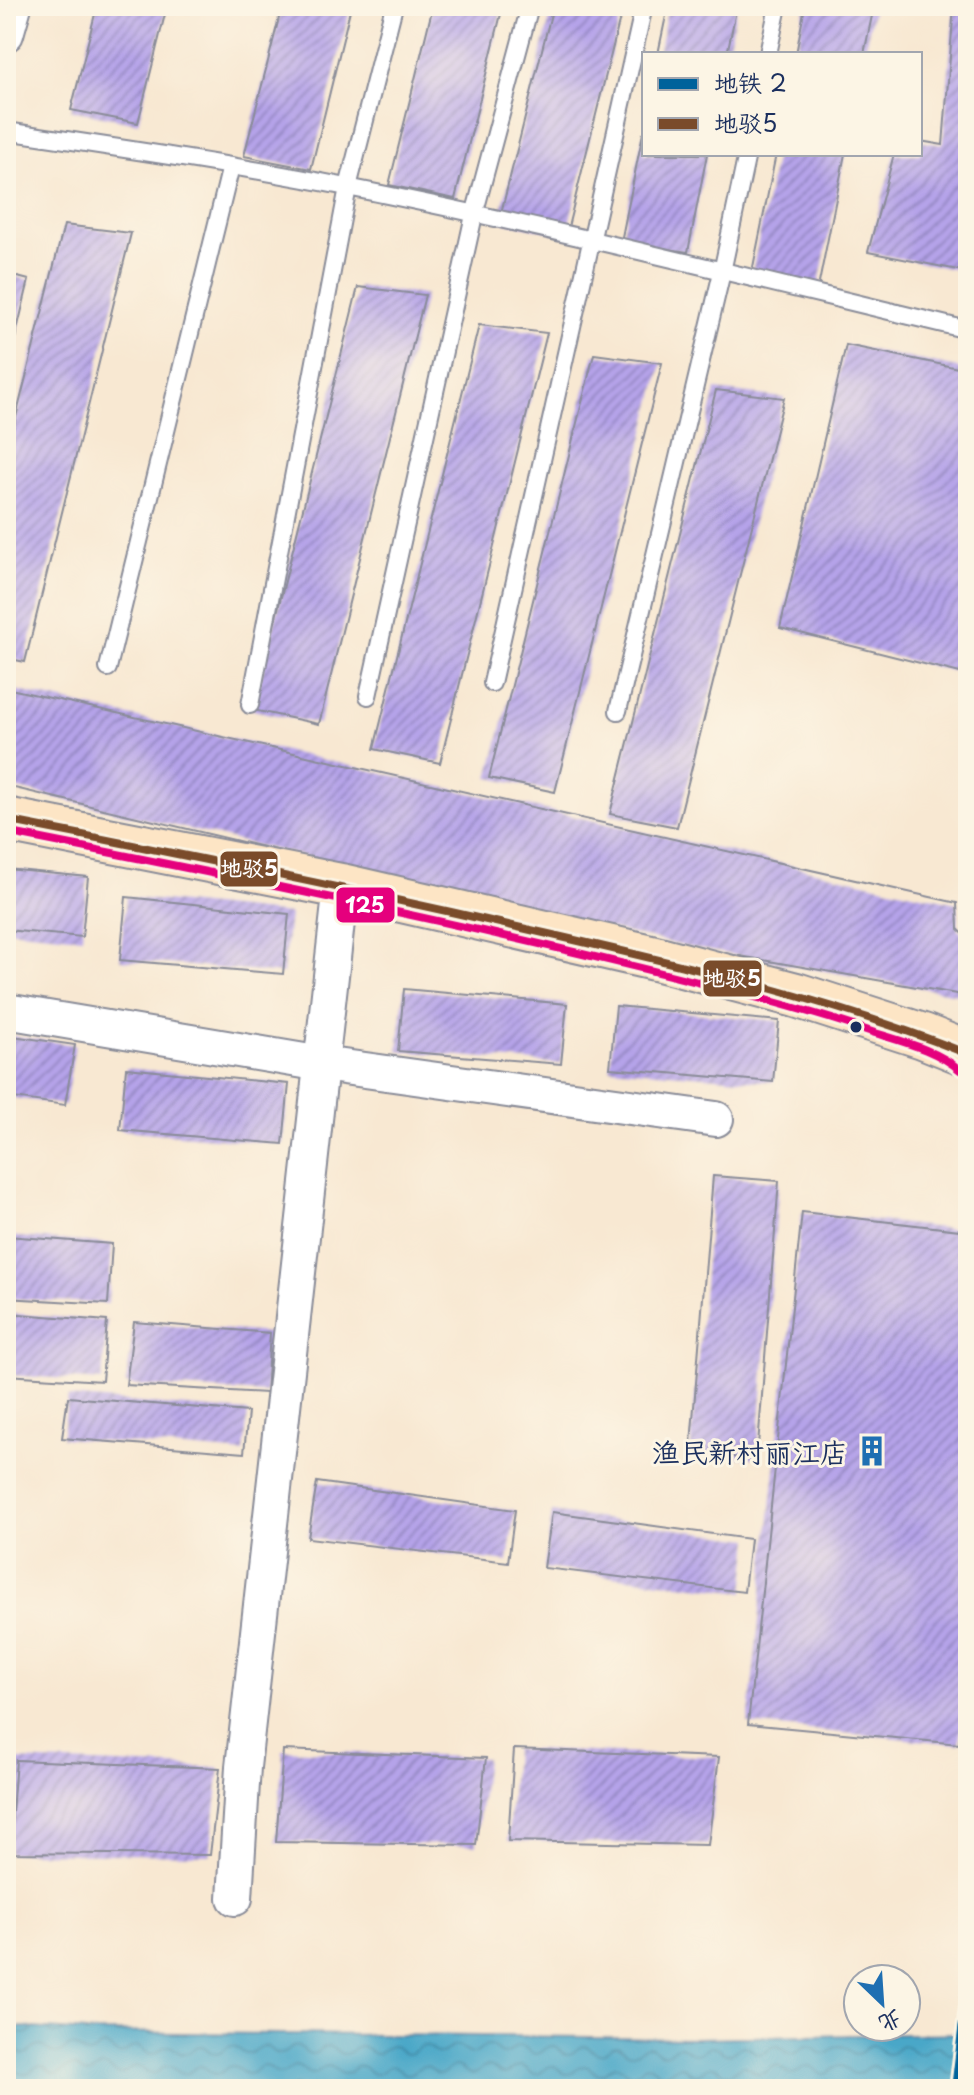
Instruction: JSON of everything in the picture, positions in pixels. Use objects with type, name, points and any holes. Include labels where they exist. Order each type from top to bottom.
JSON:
[{"type":"street","points":[[6,34],[14,6]]},
{"type":"street","points":[[6,820],[341,886],[659,959],[796,995],[957,1046]]},
{"type":"street","points":[[235,1898],[243,1767],[341,886]]},
{"type":"street","points":[[6,1011],[322,1064],[716,1119]]},
{"type":"lane","points":[[250,705],[348,187],[394,6]]},
{"type":"lane","points":[[368,696],[474,215],[530,6]]},
{"type":"lane","points":[[492,683],[644,6]]},
{"type":"lane","points":[[768,52],[778,6]]},
{"type":"lane","points":[[6,131],[348,187],[968,330]]},
{"type":"lane","points":[[618,711],[747,156]]},
{"type":"lane","points":[[108,668],[231,166]]},
{"type":"water","points":[[6,2026],[87,2032],[697,2038],[842,2035],[842,2043],[922,2043],[922,2034],[968,2033],[968,2089],[6,2089]]},
{"type":"building","points":[[97,6],[167,6],[138,123],[71,110]]},
{"type":"building","points":[[282,6],[351,6],[311,169],[244,156]]},
{"type":"building","points":[[433,6],[503,6],[455,199],[389,185]]},
{"type":"building","points":[[553,6],[623,6],[566,235],[499,221]]},
{"type":"building","points":[[668,6],[737,6],[727,52],[658,52]]},
{"type":"building","points":[[805,6],[874,6],[864,52],[796,52]]},
{"type":"building","points":[[954,6],[968,6],[968,272],[868,252],[893,156],[922,156],[922,141],[943,145]]},
{"type":"building","points":[[642,138],[642,156],[707,156],[688,252],[621,242]]},
{"type":"building","points":[[776,156],[845,156],[818,288],[751,277]]},
{"type":"building","points":[[64,225],[131,233],[25,662],[6,658],[6,457]]},
{"type":"building","points":[[6,274],[29,280],[7,372],[6,372]]},
{"type":"building","points":[[358,287],[425,295],[319,724],[253,710]]},
{"type":"building","points":[[479,325],[547,333],[440,763],[374,749]]},
{"type":"building","points":[[846,345],[968,370],[968,675],[780,628]]},
{"type":"building","points":[[594,354],[662,363],[555,792],[489,778]]},
{"type":"building","points":[[716,390],[784,398],[677,827],[610,814]]},
{"type":"building","points":[[6,688],[957,903],[958,929],[968,938],[968,996],[683,946],[6,786]]},
{"type":"building","points":[[6,869],[88,877],[82,937],[6,930]]},
{"type":"building","points":[[126,897],[289,914],[283,974],[120,960]]},
{"type":"building","points":[[404,989],[567,1004],[561,1064],[398,1051]]},
{"type":"building","points":[[616,1006],[779,1021],[773,1082],[610,1068]]},
{"type":"building","points":[[6,1035],[75,1045],[65,1105],[6,1097]]},
{"type":"building","points":[[126,1068],[289,1084],[283,1144],[120,1130]]},
{"type":"building","points":[[713,1176],[779,1181],[757,1458],[690,1456]]},
{"type":"building","name":"渔民新村丽江店","points":[[802,1212],[968,1231],[968,1672],[959,1744],[748,1724]]},
{"type":"building","points":[[6,1236],[112,1244],[108,1304],[6,1298]]},
{"type":"building","points":[[6,1313],[107,1321],[102,1381],[6,1375]]},
{"type":"building","points":[[134,1322],[270,1333],[266,1393],[126,1385]]},
{"type":"building","points":[[68,1397],[248,1412],[244,1453],[62,1438]]},
{"type":"building","points":[[317,1482],[515,1510],[508,1562],[308,1538]]},
{"type":"building","points":[[552,1512],[750,1539],[744,1592],[544,1568]]},
{"type":"building","points":[[514,1749],[719,1757],[708,1845],[508,1841]]},
{"type":"building","points":[[283,1750],[486,1758],[476,1845],[276,1842]]},
{"type":"building","points":[[16,1760],[220,1768],[210,1855],[9,1853]]},
{"type":"metro line","name":"2","points":[[956,2089],[968,1989]]},
{"type":"transit line","name":"地驳5","points":[[6,820],[343,888],[652,958],[812,1000],[968,1054]]},
{"type":"transit line","name":"125","points":[[6,832],[365,905],[721,988],[907,1043],[929,1051],[960,1070]]},
{"type":"place","name":"渔民新村丽江店","points":[[872,1451]]}]
